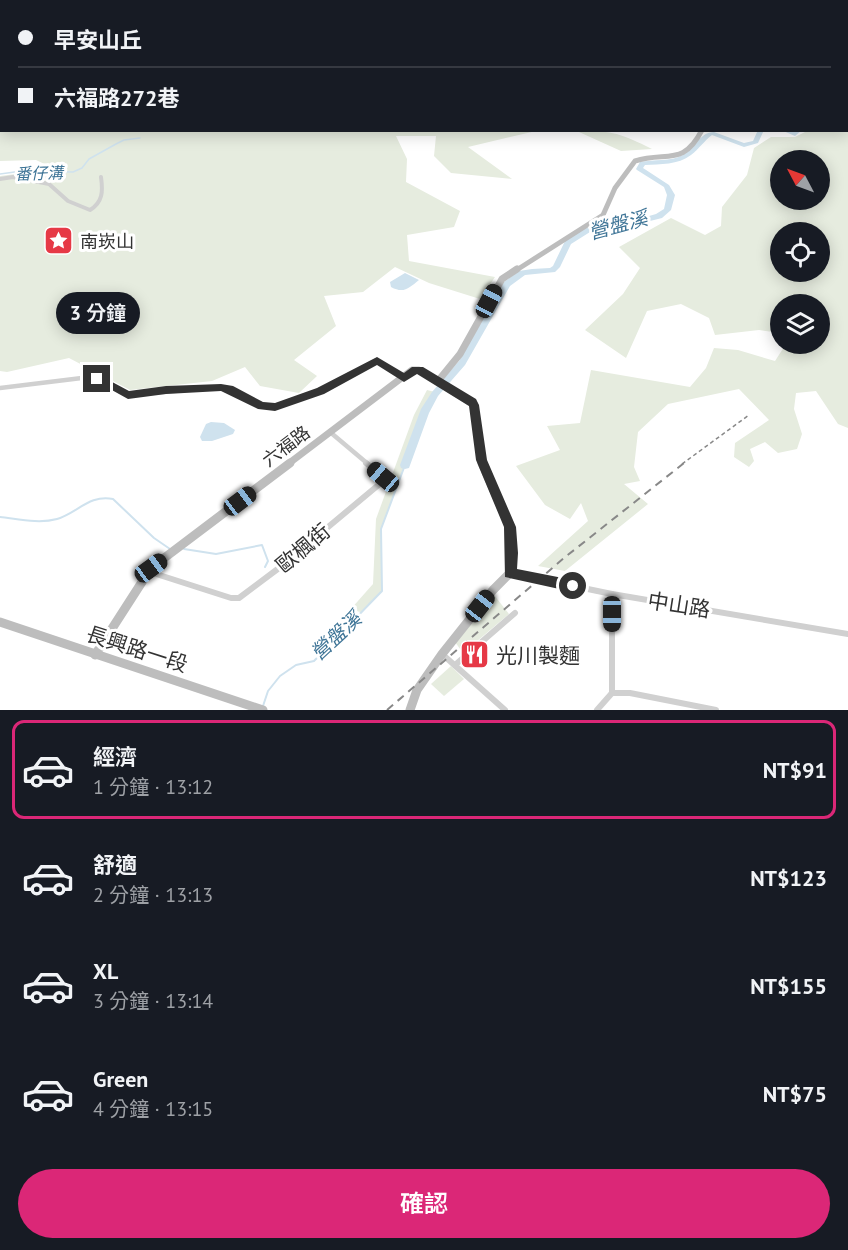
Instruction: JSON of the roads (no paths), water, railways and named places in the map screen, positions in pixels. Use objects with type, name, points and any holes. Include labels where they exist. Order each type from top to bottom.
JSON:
[{"type":"street","points":[[410,710],[417,690],[442,654],[493,590],[510,573],[512,553],[510,527],[481,460],[474,405],[438,381],[460,354],[502,279],[603,215],[615,188],[635,161],[677,156],[691,147],[701,132]]},
{"type":"street","points":[[0,179],[13,177],[44,182],[68,201],[93,210],[98,205],[103,190],[101,177]]},
{"type":"street","points":[[0,388],[90,377],[128,395],[221,387],[230,389],[261,406],[275,407],[320,391],[377,360],[404,378]]},
{"type":"street","name":"六福路","points":[[95,655],[148,571],[412,370],[419,370],[438,381]]},
{"type":"street","name":"歐楓街","points":[[148,571],[231,598],[239,598],[279,568],[382,482],[383,477],[330,432]]},
{"type":"street","name":"中山路","points":[[510,573],[612,594],[848,634]]},
{"type":"street","points":[[597,710],[612,693],[612,594]]},
{"type":"street","points":[[455,665],[515,613]]},
{"type":"street","name":"長興路一段","points":[[0,622],[263,710]]},
{"type":"street","points":[[442,654],[505,710]]},
{"type":"street","points":[[612,693],[630,693],[716,710]]},
{"type":"water","points":[[405,273],[419,280],[403,290],[391,287],[390,282]]},
{"type":"water","points":[[224,423],[235,430],[233,434],[212,441],[202,441],[200,437],[206,424]]},
{"type":"waterway","name":"營盤溪","points":[[405,465],[424,412],[435,394],[462,363],[512,279],[522,273],[552,270],[556,267],[568,243],[588,230],[618,227],[659,216],[667,210],[671,195],[667,186],[639,169],[642,163],[681,159],[712,133],[744,145],[756,142],[760,132]]},
{"type":"waterway","name":"營盤溪","points":[[790,132],[795,134],[797,132]]},
{"type":"waterway","name":"番仔溝","points":[[0,174],[22,171],[73,172],[82,168],[89,159],[116,144],[124,140],[140,138]]},
{"type":"waterway","name":"營盤溪","points":[[263,706],[268,691],[280,676],[296,665],[314,661],[382,591],[381,529],[405,465]]},
{"type":"waterway","points":[[0,517],[28,521],[57,519],[97,499],[113,499],[154,538],[170,549]]},
{"type":"waterway","points":[[184,549],[216,554],[262,545],[268,561],[265,567]]},
{"type":"railway","points":[[682,464],[749,415]]},
{"type":"railway","points":[[387,710],[564,558],[684,463]]},
{"type":"place","name":"南崁山","points":[[59,241]]},
{"type":"place","name":"光川製麵","points":[[475,655]]}]
